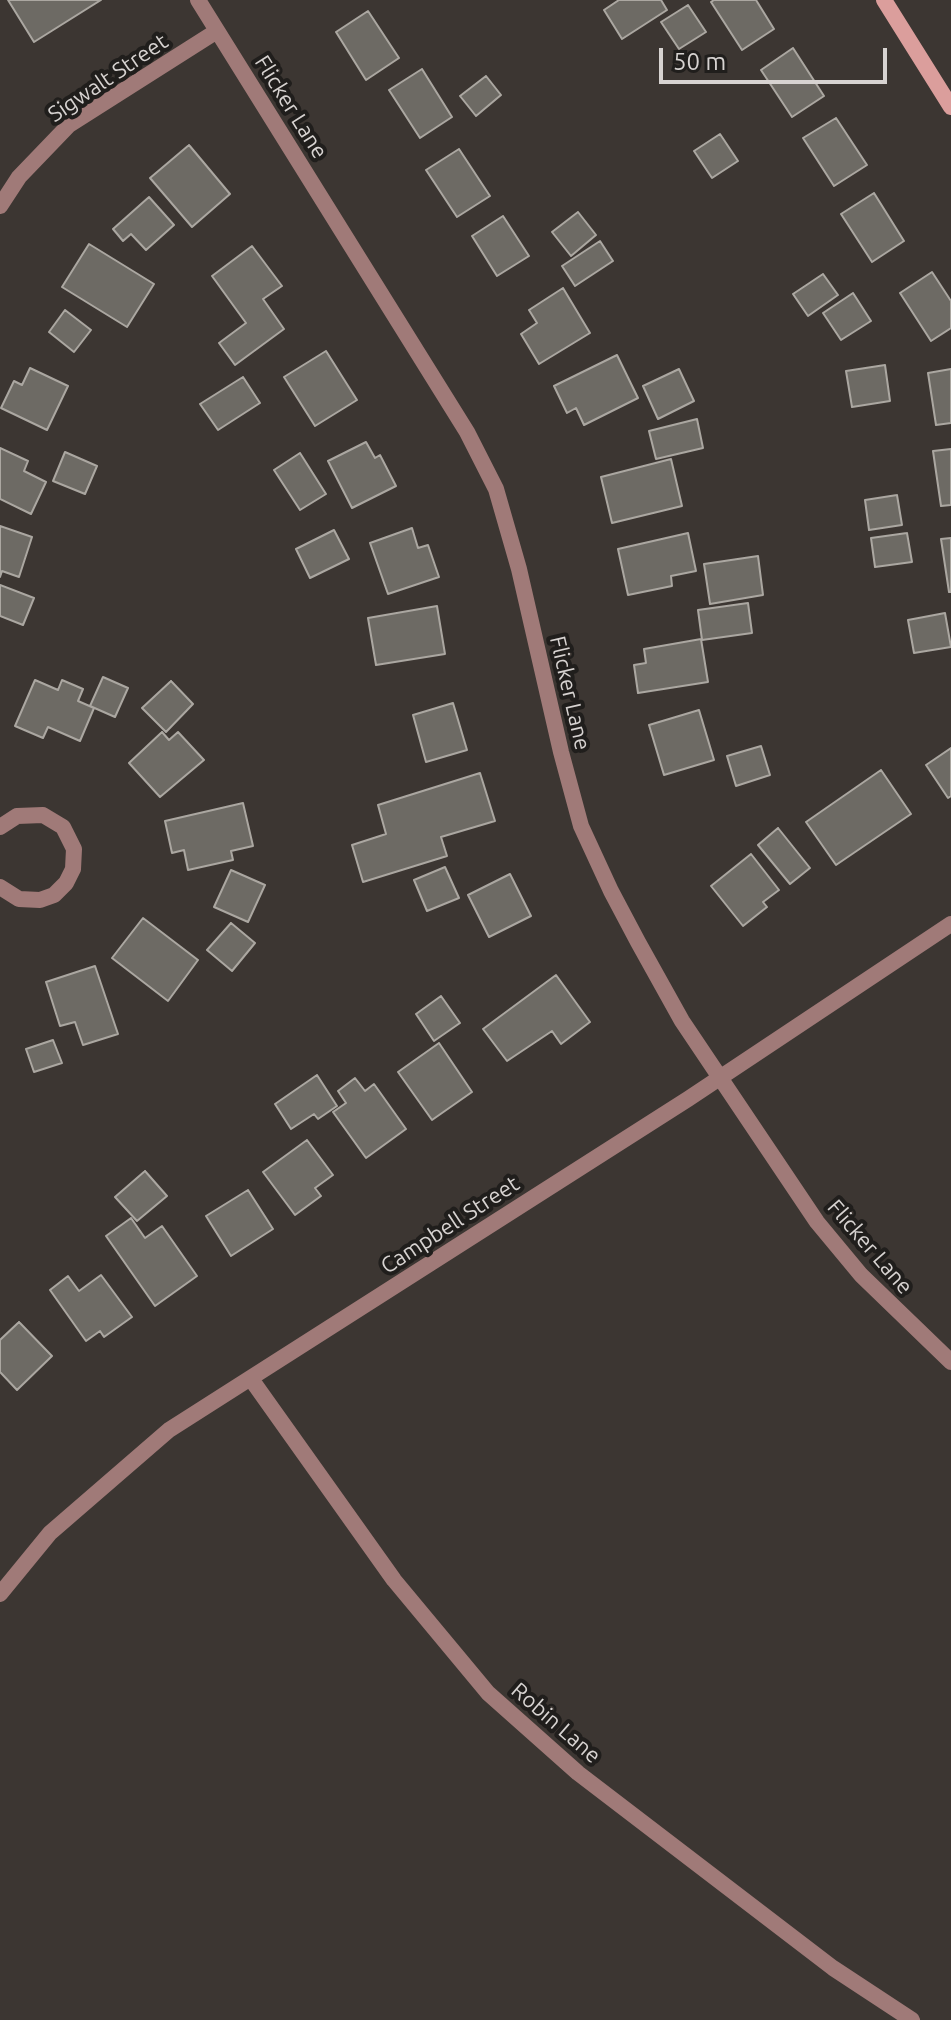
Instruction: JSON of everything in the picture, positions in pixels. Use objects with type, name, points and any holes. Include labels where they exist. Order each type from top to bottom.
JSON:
[{"type":"street","name":"Flicker Lane","points":[[198,0],[467,432],[496,489],[516,557],[581,826],[645,955],[682,1021],[826,1232],[861,1275],[951,1362]]},
{"type":"street","points":[[884,0],[951,107]]},
{"type":"street","name":"Sigwalt Street","points":[[0,206],[19,177],[69,125],[217,31]]},
{"type":"street","points":[[0,827],[17,816],[43,815],[63,827],[74,849],[73,869],[66,883],[54,895],[40,900],[19,899],[0,887]]},
{"type":"street","name":"Campbell Street","points":[[0,1594],[50,1533],[157,1440],[720,1079],[951,924]]},
{"type":"street","name":"Robin Lane","points":[[251,1379],[394,1580],[488,1693],[578,1773],[833,1968],[912,2020]]},
{"type":"building","points":[[8,0],[101,0],[34,42]]},
{"type":"building","points":[[619,0],[661,0],[667,10],[622,39],[604,10]]},
{"type":"building","points":[[756,0],[774,29],[742,50],[711,2]]},
{"type":"building","points":[[688,5],[706,32],[679,49],[661,22]]},
{"type":"building","points":[[368,11],[399,58],[366,80],[336,32]]},
{"type":"building","points":[[793,48],[824,96],[792,117],[761,70]]},
{"type":"building","points":[[422,69],[452,117],[420,138],[389,90]]},
{"type":"building","points":[[486,76],[501,95],[476,116],[460,96]]},
{"type":"building","points":[[836,118],[867,165],[834,186],[803,138]]},
{"type":"building","points":[[720,134],[738,161],[712,178],[694,151]]},
{"type":"building","points":[[189,145],[230,194],[192,227],[150,178]]},
{"type":"building","points":[[459,149],[490,196],[457,217],[426,170]]},
{"type":"building","points":[[874,193],[904,241],[872,262],[841,214]]},
{"type":"building","points":[[149,197],[174,225],[146,250],[131,234],[123,241],[113,229]]},
{"type":"building","points":[[578,212],[596,235],[571,256],[552,232]]},
{"type":"building","points":[[503,216],[529,256],[497,276],[472,236]]},
{"type":"building","points":[[600,241],[613,261],[575,286],[562,266]]},
{"type":"building","points":[[89,244],[154,284],[127,327],[62,287]]},
{"type":"building","points":[[252,246],[282,286],[263,299],[284,329],[235,365],[219,343],[246,323],[212,276]]},
{"type":"building","points":[[932,272],[951,301],[951,328],[931,341],[900,293]]},
{"type":"building","points":[[823,274],[838,295],[808,316],[793,294]]},
{"type":"building","points":[[563,288],[590,333],[539,364],[521,334],[537,323],[529,310]]},
{"type":"building","points":[[853,293],[871,321],[841,340],[823,313]]},
{"type":"building","points":[[65,310],[91,330],[74,352],[49,332]]},
{"type":"building","points":[[326,351],[357,400],[315,426],[284,377]]},
{"type":"building","points":[[617,355],[638,398],[584,425],[576,408],[567,413],[554,386]]},
{"type":"building","points":[[885,365],[890,401],[852,407],[846,371]]},
{"type":"building","points":[[30,368],[68,386],[47,430],[1,408],[14,381],[22,385]]},
{"type":"building","points":[[679,369],[694,401],[658,419],[643,386]]},
{"type":"building","points":[[951,369],[951,423],[936,425],[928,373]]},
{"type":"building","points":[[243,377],[260,403],[218,430],[200,404]]},
{"type":"building","points":[[697,419],[703,448],[656,459],[649,431]]},
{"type":"building","points":[[366,442],[375,458],[380,455],[396,486],[352,508],[328,461]]},
{"type":"building","points":[[0,448],[28,461],[24,471],[46,482],[31,514],[0,499]]},
{"type":"building","points":[[951,449],[951,505],[941,506],[933,451]]},
{"type":"building","points":[[65,452],[97,466],[85,494],[53,481]]},
{"type":"building","points":[[300,453],[326,494],[300,510],[274,470]]},
{"type":"building","points":[[671,459],[682,506],[612,523],[601,477]]},
{"type":"building","points":[[897,495],[902,525],[869,530],[865,500]]},
{"type":"building","points":[[0,526],[32,537],[19,577],[2,571],[0,577]]},
{"type":"building","points":[[412,528],[418,548],[428,545],[439,577],[388,594],[370,543]]},
{"type":"building","points":[[334,530],[349,559],[310,578],[296,549]]},
{"type":"building","points":[[688,533],[696,571],[671,576],[672,586],[628,595],[618,549]]},
{"type":"building","points":[[907,533],[912,562],[875,567],[871,538]]},
{"type":"building","points":[[951,538],[951,592],[949,592],[941,539]]},
{"type":"building","points":[[758,556],[763,595],[710,604],[704,564]]},
{"type":"building","points":[[0,585],[34,598],[23,625],[0,616]]},
{"type":"building","points":[[748,603],[752,633],[702,640],[698,610]]},
{"type":"building","points":[[437,606],[445,654],[376,665],[368,618]]},
{"type":"building","points":[[945,613],[951,647],[914,653],[908,620]]},
{"type":"building","points":[[701,639],[708,682],[638,693],[634,665],[646,663],[644,649]]},
{"type":"building","points":[[103,677],[128,688],[115,717],[90,706]]},
{"type":"building","points":[[35,680],[58,690],[62,680],[83,689],[78,701],[94,708],[80,741],[48,727],[43,738],[15,726]]},
{"type":"building","points":[[171,681],[193,704],[166,732],[142,708]]},
{"type":"building","points":[[453,703],[467,750],[426,762],[413,715]]},
{"type":"building","points":[[699,710],[714,760],[664,775],[649,725]]},
{"type":"building","points":[[162,732],[169,740],[178,732],[204,760],[160,797],[129,763]]},
{"type":"building","points":[[761,746],[770,775],[736,786],[727,756]]},
{"type":"building","points":[[951,748],[951,796],[948,798],[926,765]]},
{"type":"building","points":[[881,770],[911,814],[836,865],[806,822]]},
{"type":"building","points":[[480,773],[495,821],[441,837],[447,856],[363,882],[352,845],[386,834],[378,805]]},
{"type":"building","points":[[243,803],[253,846],[231,851],[233,860],[188,870],[184,850],[172,853],[165,821]]},
{"type":"building","points":[[778,828],[810,868],[790,884],[758,845]]},
{"type":"building","points":[[751,854],[779,890],[763,902],[767,907],[743,926],[711,886]]},
{"type":"building","points":[[445,867],[459,898],[427,911],[414,880]]},
{"type":"building","points":[[231,870],[265,885],[248,922],[214,907]]},
{"type":"building","points":[[510,874],[531,916],[489,937],[468,895]]},
{"type":"building","points":[[143,918],[198,960],[168,1001],[112,958]]},
{"type":"building","points":[[231,923],[255,943],[232,971],[207,950]]},
{"type":"building","points":[[95,966],[118,1034],[83,1045],[75,1022],[60,1026],[46,982]]},
{"type":"building","points":[[556,975],[590,1022],[561,1044],[552,1031],[507,1061],[483,1029]]},
{"type":"building","points":[[441,996],[460,1023],[434,1041],[416,1014]]},
{"type":"building","points":[[53,1040],[62,1063],[34,1072],[26,1049]]},
{"type":"building","points":[[439,1043],[472,1092],[432,1120],[398,1072]]},
{"type":"building","points":[[317,1075],[337,1106],[318,1119],[314,1114],[291,1129],[275,1104]]},
{"type":"building","points":[[355,1078],[365,1091],[374,1084],[406,1129],[366,1158],[333,1112],[346,1103],[338,1091]]},
{"type":"building","points":[[307,1140],[333,1175],[315,1188],[321,1196],[295,1215],[263,1172]]},
{"type":"building","points":[[145,1171],[167,1196],[137,1221],[115,1197]]},
{"type":"building","points":[[248,1190],[273,1229],[231,1256],[206,1216]]},
{"type":"building","points":[[131,1218],[145,1238],[162,1226],[197,1276],[155,1306],[106,1236]]},
{"type":"building","points":[[101,1275],[132,1317],[104,1337],[100,1331],[86,1341],[50,1290],[68,1276],[79,1291]]},
{"type":"building","points":[[19,1322],[52,1356],[17,1390],[0,1372],[0,1340]]}]
